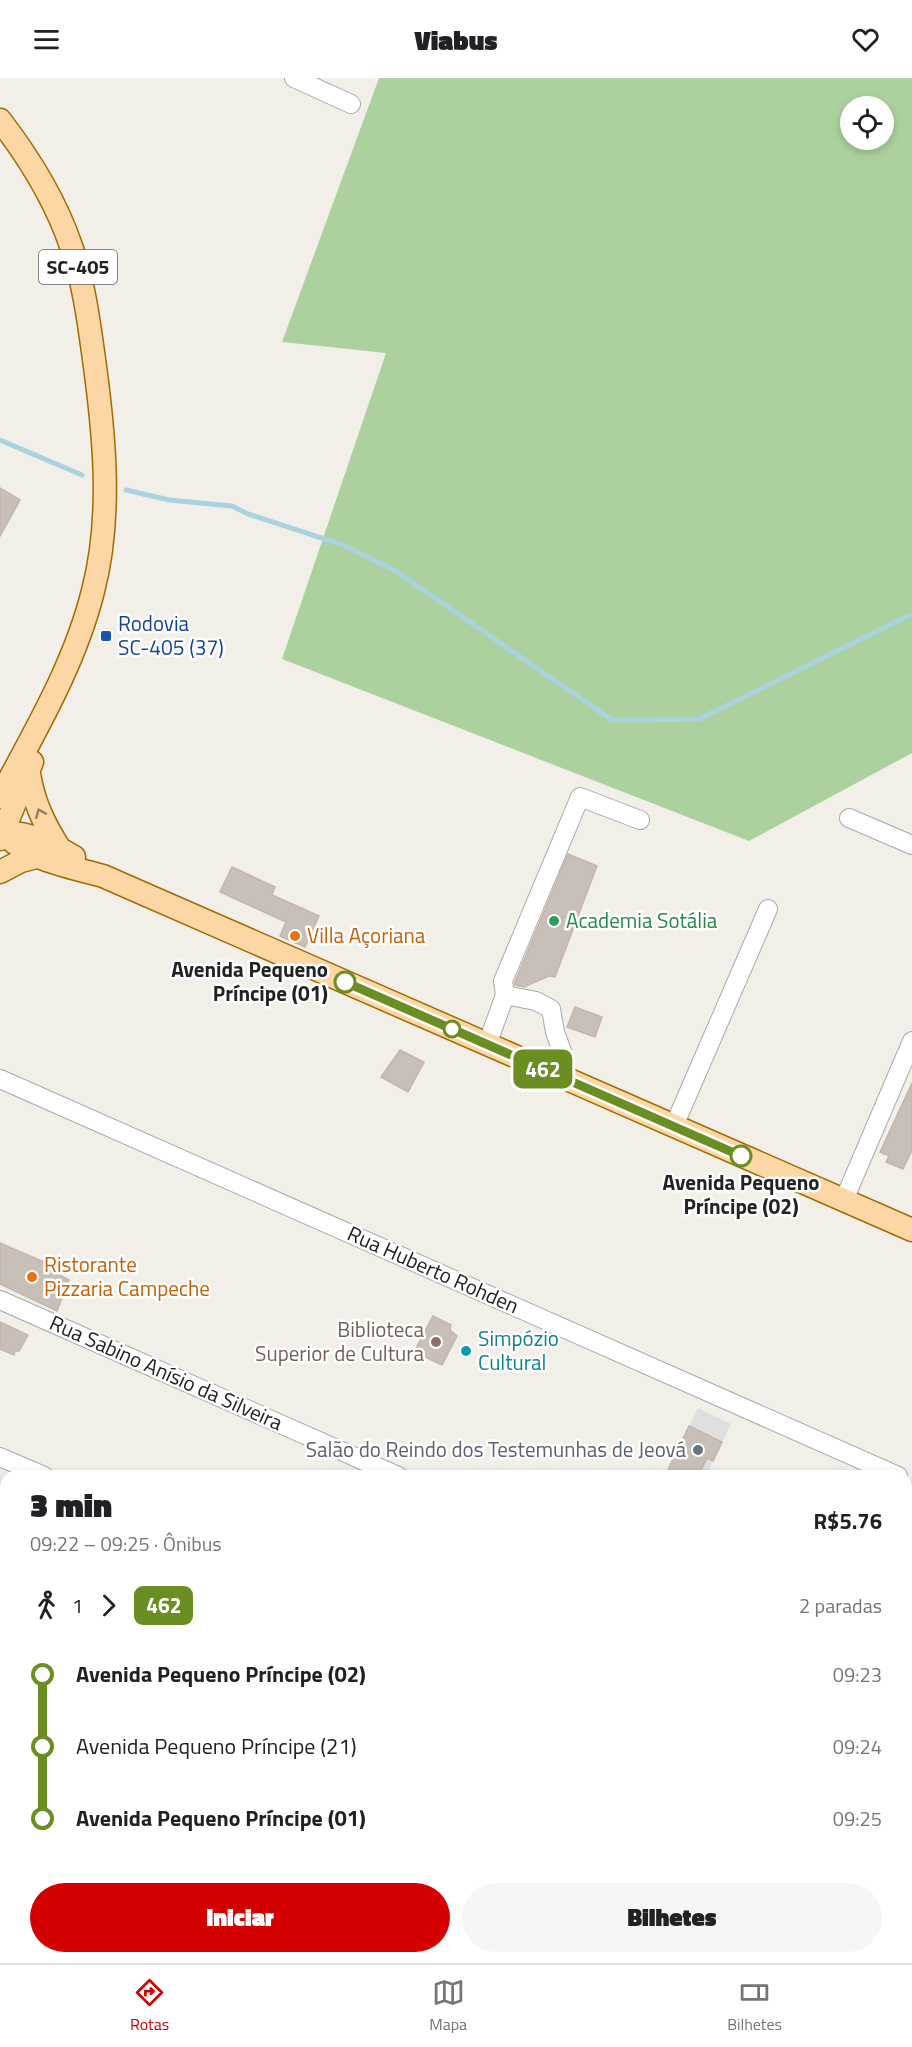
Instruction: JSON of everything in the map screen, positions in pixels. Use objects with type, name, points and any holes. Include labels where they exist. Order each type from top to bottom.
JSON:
[{"type":"main road","name":"SC-405","points":[[0,120],[38,174],[57,210],[71,246],[81,281],[97,378],[104,473],[104,513],[99,559],[86,618],[52,698],[0,797]]},
{"type":"main road","name":"SC-405","points":[[1,834],[29,774],[52,698]]},
{"type":"main road","points":[[29,774],[39,813],[60,849]]},
{"type":"main road","points":[[1,834],[19,833],[60,849],[103,876]]},
{"type":"main road","points":[[1,834],[14,845],[36,857],[103,876],[912,1230]]},
{"type":"main road","points":[[0,872],[21,861],[36,857]]},
{"type":"street","points":[[294,78],[351,104]]},
{"type":"street","points":[[487,1045],[505,995],[502,981],[580,797],[640,820]]},
{"type":"street","points":[[849,818],[912,845]]},
{"type":"street","points":[[674,1126],[768,909]]},
{"type":"street","points":[[505,995],[536,1001],[551,1008],[562,1054],[559,1074]]},
{"type":"street","points":[[844,1200],[912,1041]]},
{"type":"street","name":"Rua Huberto Rohden","points":[[0,1079],[884,1470]]},
{"type":"street","name":"Rua Sabino Anísio da Silveira","points":[[0,1300],[384,1470]]},
{"type":"street","points":[[0,1457],[30,1470]]},
{"type":"shaded area","name":"Salão do Reindo dos Testemunhas de Jeová","points":[[698,1408],[731,1424],[709,1470],[668,1470]]},
{"type":"green space","points":[[379,78],[912,78],[912,753],[749,841],[282,659],[386,353],[282,342]]},
{"type":"building","points":[[0,488],[20,500],[0,536]]},
{"type":"building","name":"Academia Sotália","points":[[568,854],[597,866],[555,977],[549,976],[524,987],[515,985],[515,982]]},
{"type":"building","points":[[232,867],[275,887],[272,895],[319,916],[305,947],[280,936],[286,922],[220,892]]},
{"type":"building","points":[[575,1007],[602,1017],[595,1037],[567,1027]]},
{"type":"building","points":[[400,1050],[424,1062],[408,1092],[381,1077]]},
{"type":"building","points":[[912,1083],[912,1150],[903,1169],[886,1162],[889,1156],[880,1152]]},
{"type":"building","name":"Ristorante Pizzaria Campeche","points":[[0,1243],[60,1269],[58,1274],[69,1280],[57,1311],[0,1284]]},
{"type":"building","name":"Biblioteca Superior de Cultura","points":[[433,1316],[451,1325],[450,1330],[457,1336],[442,1365],[414,1352]]},
{"type":"building","points":[[0,1322],[28,1335],[19,1351],[15,1351],[14,1355],[0,1349]]},
{"type":"building","name":"Salão do Reindo dos Testemunhas de Jeová","points":[[689,1426],[722,1442],[713,1461],[707,1458],[701,1470],[668,1470]]},
{"type":"waterway","points":[[0,440],[82,475]]},
{"type":"waterway","points":[[126,490],[169,500],[232,506],[248,514],[343,545],[396,571],[612,720],[699,719],[912,614]]},
{"type":"bus line","name":"462","points":[[345,982],[559,1074],[741,1156]]},
{"type":"place","name":"Rodovia SC-405 (37)","points":[[106,636]]},
{"type":"place","name":"Academia Sotália","points":[[554,921]]},
{"type":"place","name":"Villa Açoriana","points":[[295,936]]},
{"type":"place","name":"Avenida Pequeno Príncipe (01)","points":[[345,982]]},
{"type":"place","name":"Avenida Pequeno Príncipe (02)","points":[[741,1156]]},
{"type":"place","name":"Ristorante Pizzaria Campeche","points":[[32,1277]]},
{"type":"place","name":"Biblioteca Superior de Cultura","points":[[436,1342]]},
{"type":"place","name":"Simpózio Cultural","points":[[466,1351]]},
{"type":"place","name":"Salão do Reindo dos Testemunhas de Jeová","points":[[698,1450]]}]
